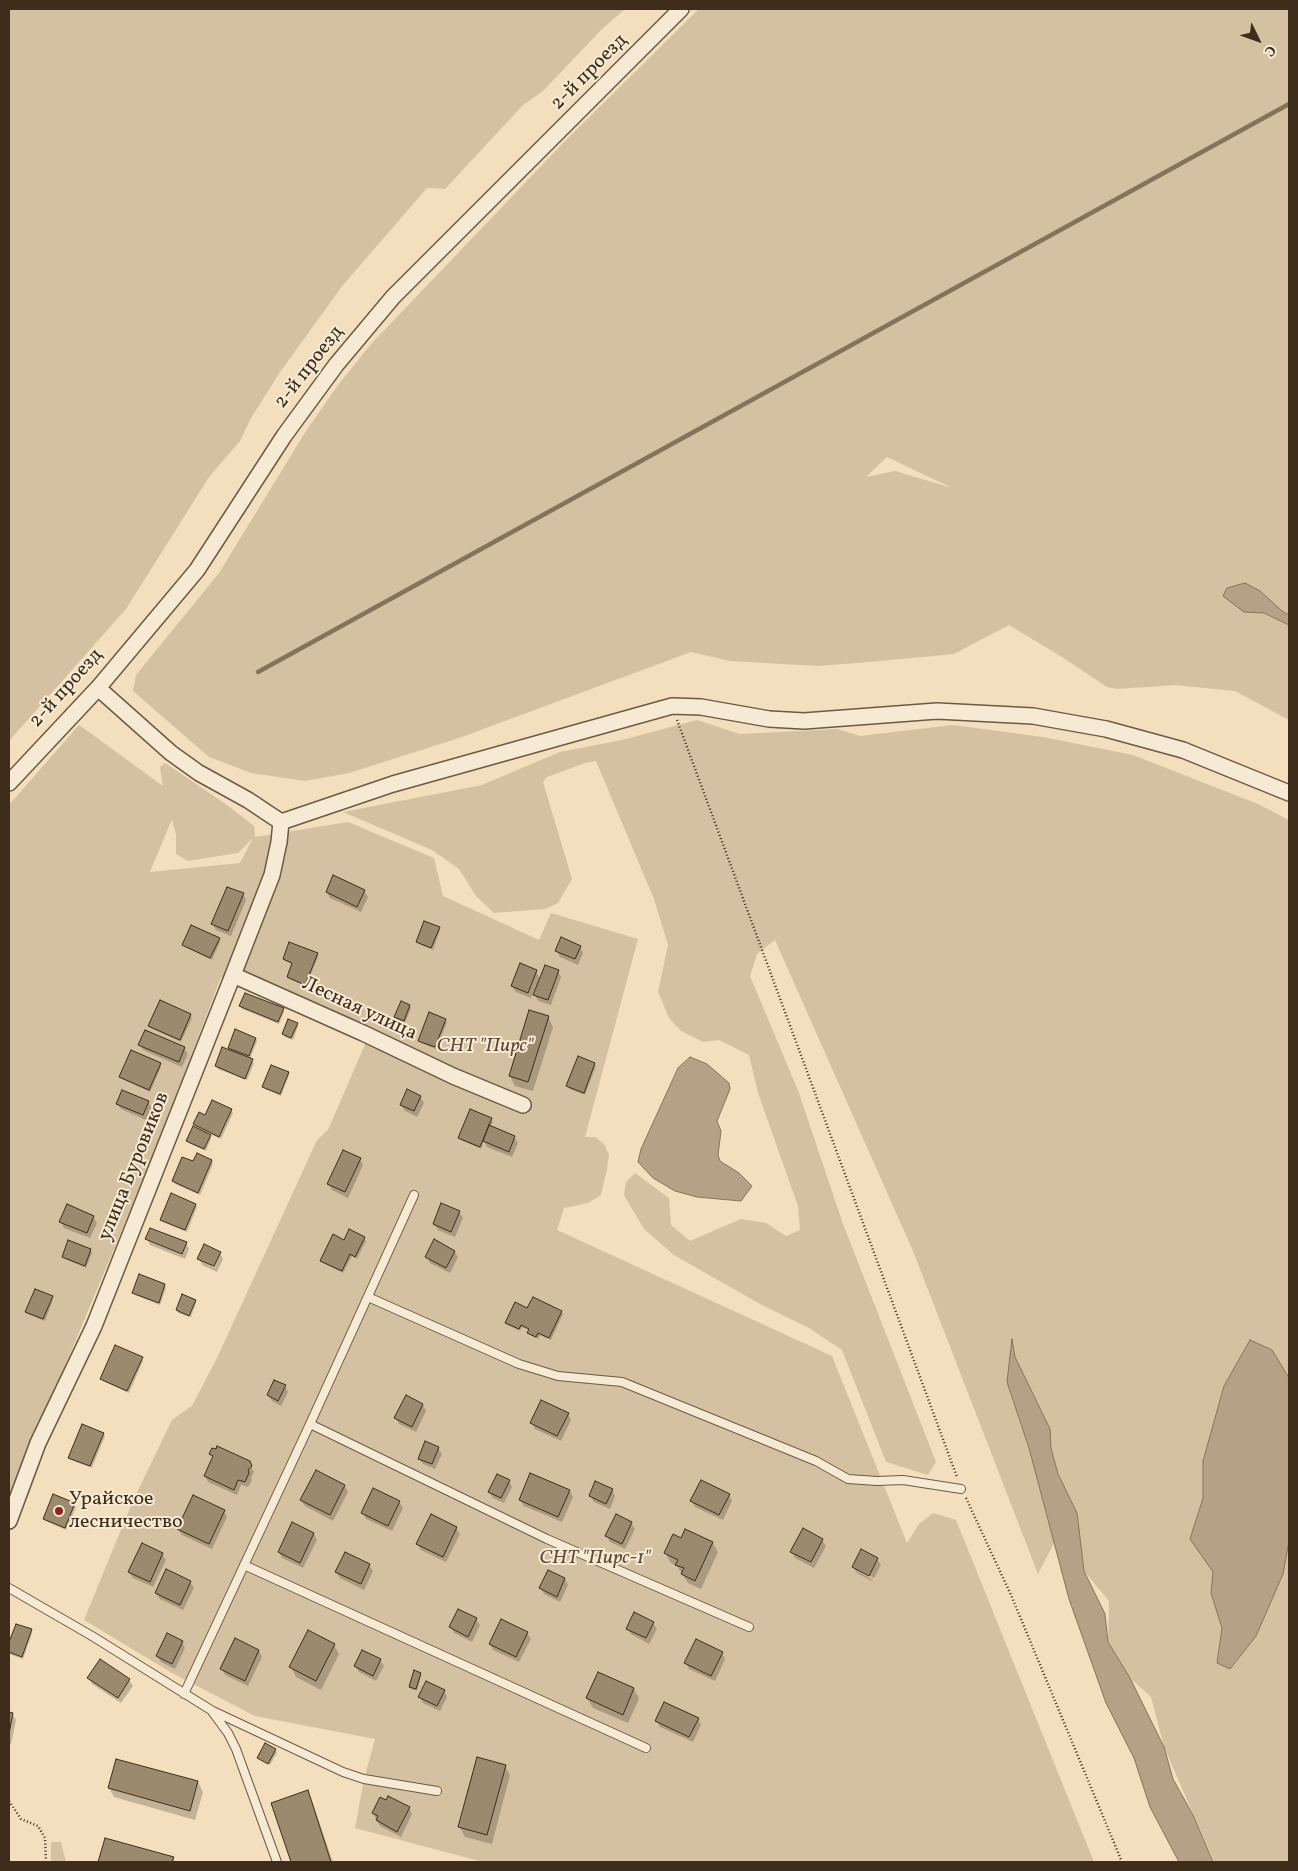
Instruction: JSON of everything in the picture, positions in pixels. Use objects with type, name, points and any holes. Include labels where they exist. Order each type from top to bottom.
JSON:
[{"type":"street","name":"2-й проезд","points":[[9,784],[98,688],[197,570],[284,436],[336,365],[393,297],[680,9]]},
{"type":"street","points":[[98,688],[171,754],[199,773],[248,800],[280,822],[393,784],[672,706],[701,706],[769,719],[804,721],[937,711],[1033,716],[1106,729],[1183,750],[1289,793]]},
{"type":"street","name":"улица Буровиков","points":[[9,1521],[38,1444],[94,1326],[272,875],[280,842],[280,822]]},
{"type":"street","name":"Лесная улица","points":[[233,975],[523,1106]]},
{"type":"lane","points":[[184,1694],[414,1195]]},
{"type":"lane","points":[[368,1296],[519,1364],[558,1376],[622,1382],[816,1461],[848,1479],[903,1480],[961,1489]]},
{"type":"lane","points":[[310,1424],[547,1539],[749,1627]]},
{"type":"lane","points":[[244,1565],[646,1748]]},
{"type":"lane","points":[[9,1588],[92,1636],[211,1710],[343,1772],[364,1779],[437,1791]]},
{"type":"lane","points":[[211,1710],[228,1733],[236,1749],[277,1862]]},
{"type":"path","points":[[672,706],[961,1489],[1011,1595],[1122,1862]]},
{"type":"path","points":[[9,1802],[21,1819],[38,1826],[45,1838],[46,1862]]},
{"type":"green space","points":[[9,9],[625,9],[601,30],[543,91],[523,105],[445,189],[427,188],[343,285],[280,372],[251,418],[240,441],[209,477],[126,609],[9,741]]},
{"type":"green space","points":[[699,9],[1289,9],[1289,615],[1283,611],[1244,612],[1264,613],[1289,625],[1289,720],[1235,691],[1175,685],[1117,689],[1107,687],[1009,625],[954,654],[869,662],[818,666],[730,661],[691,652],[459,738],[349,773],[305,781],[251,773],[209,757],[133,691],[136,675],[219,573],[306,431],[338,385],[372,343],[566,140]],"holes":[[[887,457],[948,486],[895,471],[866,477]]]},
{"type":"green space","points":[[697,720],[740,734],[837,729],[860,736],[953,725],[1043,737],[1133,755],[1258,804],[1289,820],[1289,1378],[1272,1350],[1250,1341],[1224,1386],[1203,1461],[1203,1498],[1190,1539],[1213,1572],[1211,1593],[1222,1628],[1217,1663],[1230,1669],[1256,1636],[1283,1574],[1289,1541],[1289,1862],[1214,1862],[1164,1747],[1151,1697],[1130,1678],[1108,1642],[1109,1601],[1084,1571],[1077,1513],[1058,1474],[1051,1448],[1050,1429],[1015,1357],[1012,1342],[1007,1382],[1029,1448],[1054,1543],[1038,1574],[913,1251],[775,940],[757,954],[750,976],[799,1093],[843,1224],[936,1462],[928,1475],[886,1462],[842,1350],[809,1328],[760,1304],[674,1255],[644,1229],[624,1195],[626,1182],[635,1173],[669,1198],[671,1225],[690,1241],[741,1219],[766,1223],[786,1236],[800,1230],[798,1206],[758,1093],[749,1055],[719,1040],[703,1042],[681,1031],[669,1018],[658,992],[668,945],[654,899],[596,761],[585,763],[547,777],[543,782],[572,879],[558,903],[545,909],[494,913],[476,896],[459,869],[432,850],[343,812],[482,785],[560,752],[622,740]]},
{"type":"green space","points":[[79,725],[163,786],[160,767],[165,763],[227,805],[254,826],[255,837],[348,822],[434,858],[443,896],[539,940],[551,913],[638,939],[585,1137],[595,1137],[604,1144],[609,1155],[601,1195],[588,1203],[564,1208],[557,1230],[832,1356],[907,1543],[919,1524],[933,1513],[956,1520],[1094,1862],[483,1862],[355,1828],[364,1779],[375,1739],[255,1716],[172,1673],[84,1620],[132,1503],[172,1420],[192,1406],[217,1358],[317,1140],[328,1130],[366,1042],[221,977],[156,1149],[35,1437],[9,1505],[9,805]],"holes":[[[172,819],[176,835],[176,854],[188,861],[238,853],[253,838],[240,863],[150,872]]]},
{"type":"green space","points":[[51,1842],[61,1842],[66,1862],[51,1862]]},
{"type":"shaded area","points":[[1245,583],[1260,591],[1289,615],[1289,625],[1264,613],[1244,612],[1223,596],[1227,588]]},
{"type":"shaded area","points":[[690,1057],[707,1064],[729,1083],[730,1089],[717,1121],[721,1131],[718,1155],[720,1161],[739,1173],[752,1186],[741,1201],[697,1197],[675,1191],[653,1178],[638,1162],[641,1149],[678,1068]]},
{"type":"shaded area","points":[[1012,1339],[1015,1357],[1050,1429],[1051,1448],[1058,1474],[1077,1513],[1084,1571],[1105,1614],[1108,1642],[1130,1678],[1164,1747],[1173,1779],[1193,1815],[1213,1862],[1179,1862],[1150,1807],[1134,1758],[1106,1703],[1069,1599],[1029,1448],[1007,1382]]},
{"type":"shaded area","points":[[1250,1340],[1272,1350],[1289,1378],[1289,1541],[1283,1574],[1256,1636],[1230,1669],[1217,1663],[1222,1628],[1211,1593],[1213,1572],[1190,1539],[1203,1498],[1203,1461],[1224,1386]]},
{"type":"building","points":[[333,875],[365,890],[357,907],[326,892]]},
{"type":"building","points":[[227,887],[244,893],[228,931],[211,924]]},
{"type":"building","points":[[424,921],[440,927],[431,948],[416,942]]},
{"type":"building","points":[[191,925],[220,938],[210,958],[182,945]]},
{"type":"building","points":[[561,937],[581,946],[575,959],[555,951]]},
{"type":"building","points":[[289,942],[318,953],[305,985],[287,977],[292,963],[283,959]]},
{"type":"building","points":[[520,963],[537,970],[528,993],[511,986]]},
{"type":"building","points":[[545,965],[559,970],[548,1000],[533,995]]},
{"type":"building","points":[[245,993],[284,1008],[278,1022],[239,1006]]},
{"type":"building","points":[[160,1000],[191,1014],[180,1040],[148,1026]]},
{"type":"building","points":[[401,1001],[410,1005],[404,1021],[394,1017]]},
{"type":"building","points":[[529,1010],[549,1016],[528,1082],[509,1076]]},
{"type":"building","points":[[429,1012],[446,1019],[435,1047],[418,1041]]},
{"type":"building","points":[[288,1019],[298,1023],[291,1038],[282,1034]]},
{"type":"building","points":[[235,1029],[256,1038],[249,1056],[228,1048]]},
{"type":"building","points":[[145,1030],[185,1047],[179,1062],[138,1045]]},
{"type":"building","points":[[222,1047],[253,1059],[245,1079],[215,1066]]},
{"type":"building","points":[[131,1050],[161,1063],[149,1090],[119,1077]]},
{"type":"building","points":[[578,1056],[595,1063],[584,1093],[566,1086]]},
{"type":"building","points":[[271,1065],[289,1072],[280,1094],[262,1087]]},
{"type":"building","points":[[407,1089],[421,1096],[414,1111],[400,1105]]},
{"type":"building","points":[[122,1090],[149,1101],[143,1115],[116,1104]]},
{"type":"building","points":[[212,1100],[232,1109],[219,1137],[193,1124],[199,1112],[205,1115]]},
{"type":"building","points":[[470,1109],[492,1118],[480,1147],[458,1138]]},
{"type":"building","points":[[489,1125],[515,1136],[509,1152],[483,1141]]},
{"type":"building","points":[[193,1126],[211,1135],[204,1149],[186,1141]]},
{"type":"building","points":[[343,1150],[361,1158],[345,1192],[327,1184]]},
{"type":"building","points":[[197,1153],[212,1160],[198,1193],[172,1181],[182,1157],[193,1161]]},
{"type":"building","points":[[171,1193],[196,1204],[185,1230],[160,1220]]},
{"type":"building","points":[[441,1203],[460,1211],[451,1232],[433,1224]]},
{"type":"building","points":[[67,1204],[94,1216],[87,1233],[59,1222]]},
{"type":"building","points":[[150,1228],[187,1242],[182,1254],[145,1239]]},
{"type":"building","points":[[349,1229],[365,1237],[355,1257],[350,1254],[342,1271],[320,1261],[333,1234],[344,1240]]},
{"type":"building","points":[[434,1239],[455,1251],[446,1268],[425,1257]]},
{"type":"building","points":[[68,1240],[91,1249],[85,1266],[62,1257]]},
{"type":"building","points":[[204,1244],[221,1252],[214,1266],[197,1259]]},
{"type":"building","points":[[139,1274],[165,1284],[159,1303],[132,1293]]},
{"type":"building","points":[[35,1289],[53,1296],[43,1319],[25,1312]]},
{"type":"building","points":[[182,1294],[196,1300],[189,1316],[176,1310]]},
{"type":"building","points":[[533,1297],[562,1311],[549,1338],[538,1333],[536,1337],[527,1333],[529,1329],[521,1325],[519,1329],[505,1323],[515,1302],[527,1308]]},
{"type":"building","points":[[115,1345],[143,1357],[127,1391],[100,1379]]},
{"type":"building","points":[[274,1380],[286,1385],[278,1401],[267,1395]]},
{"type":"building","points":[[406,1395],[423,1404],[412,1427],[394,1418]]},
{"type":"building","points":[[541,1400],[569,1413],[557,1436],[530,1423]]},
{"type":"building","points":[[82,1424],[104,1433],[90,1466],[68,1458]]},
{"type":"building","points":[[425,1441],[439,1447],[432,1464],[418,1459]]},
{"type":"building","points":[[217,1446],[250,1461],[252,1466],[248,1470],[249,1473],[245,1482],[238,1480],[234,1490],[204,1476],[213,1456],[209,1454],[212,1448],[216,1449]]},
{"type":"building","points":[[316,1470],[345,1485],[330,1515],[300,1500]]},
{"type":"building","points":[[530,1473],[570,1490],[558,1517],[519,1500]]},
{"type":"building","points":[[497,1474],[510,1480],[501,1498],[488,1492]]},
{"type":"building","points":[[701,1480],[730,1494],[719,1515],[690,1501]]},
{"type":"building","points":[[595,1481],[613,1489],[606,1504],[589,1496]]},
{"type":"building","points":[[373,1488],[400,1501],[388,1526],[361,1513]]},
{"type":"building","name":"Урайское лесничество","points":[[53,1494],[75,1503],[65,1528],[43,1519]]},
{"type":"building","points":[[193,1495],[225,1510],[209,1544],[177,1529]]},
{"type":"building","points":[[431,1514],[457,1527],[443,1557],[416,1544]]},
{"type":"building","points":[[616,1514],[632,1522],[622,1544],[605,1536]]},
{"type":"building","points":[[292,1522],[314,1533],[300,1563],[278,1552]]},
{"type":"building","points":[[803,1528],[823,1539],[811,1562],[790,1552]]},
{"type":"building","points":[[685,1529],[713,1542],[695,1581],[681,1574],[684,1568],[675,1565],[678,1560],[664,1553],[673,1534],[681,1538]]},
{"type":"building","points":[[142,1543],[163,1553],[150,1582],[128,1572]]},
{"type":"building","points":[[861,1549],[878,1558],[869,1576],[852,1567]]},
{"type":"building","points":[[345,1552],[370,1564],[361,1584],[335,1572]]},
{"type":"building","points":[[166,1569],[191,1581],[180,1605],[155,1593]]},
{"type":"building","points":[[548,1570],[565,1578],[557,1597],[539,1588]]},
{"type":"building","points":[[458,1609],[477,1618],[468,1637],[449,1627]]},
{"type":"building","points":[[634,1612],[654,1622],[646,1638],[626,1629]]},
{"type":"building","points":[[501,1619],[528,1632],[516,1657],[489,1644]]},
{"type":"building","points":[[16,1624],[32,1629],[22,1657],[9,1652],[9,1642]]},
{"type":"building","points":[[308,1630],[335,1644],[316,1681],[289,1667]]},
{"type":"building","points":[[167,1633],[183,1641],[172,1664],[156,1656]]},
{"type":"building","points":[[235,1638],[259,1650],[245,1681],[220,1669]]},
{"type":"building","points":[[696,1639],[723,1652],[711,1676],[684,1663]]},
{"type":"building","points":[[362,1650],[381,1659],[373,1676],[354,1666]]},
{"type":"building","points":[[100,1659],[130,1679],[118,1698],[87,1678]]},
{"type":"building","points":[[414,1670],[421,1673],[416,1689],[409,1687]]},
{"type":"building","points":[[598,1672],[634,1688],[623,1715],[586,1698]]},
{"type":"building","points":[[426,1681],[445,1690],[437,1706],[418,1697]]},
{"type":"building","points":[[664,1702],[699,1718],[689,1737],[655,1721]]},
{"type":"building","points":[[9,1712],[13,1713],[9,1734]]},
{"type":"building","points":[[265,1743],[276,1749],[268,1764],[257,1758]]},
{"type":"building","points":[[477,1757],[506,1765],[487,1835],[458,1827]]},
{"type":"building","points":[[116,1759],[198,1781],[190,1811],[108,1788]]},
{"type":"building","points":[[308,1790],[331,1862],[291,1862],[271,1803]]},
{"type":"building","points":[[388,1796],[410,1807],[397,1832],[376,1820],[378,1816],[372,1813],[380,1797],[386,1800]]},
{"type":"building","points":[[105,1838],[174,1857],[172,1862],[98,1862]]},
{"type":"waterway","points":[[258,672],[1289,104]]},
{"type":"place","name":"Урайское лесничество","points":[[59,1511]]},
{"type":"park label","name":"СНТ \"Пирс\"","points":[[485,1047]]},
{"type":"park label","name":"СНТ \"Пирс-1\"","points":[[595,1559]]}]
